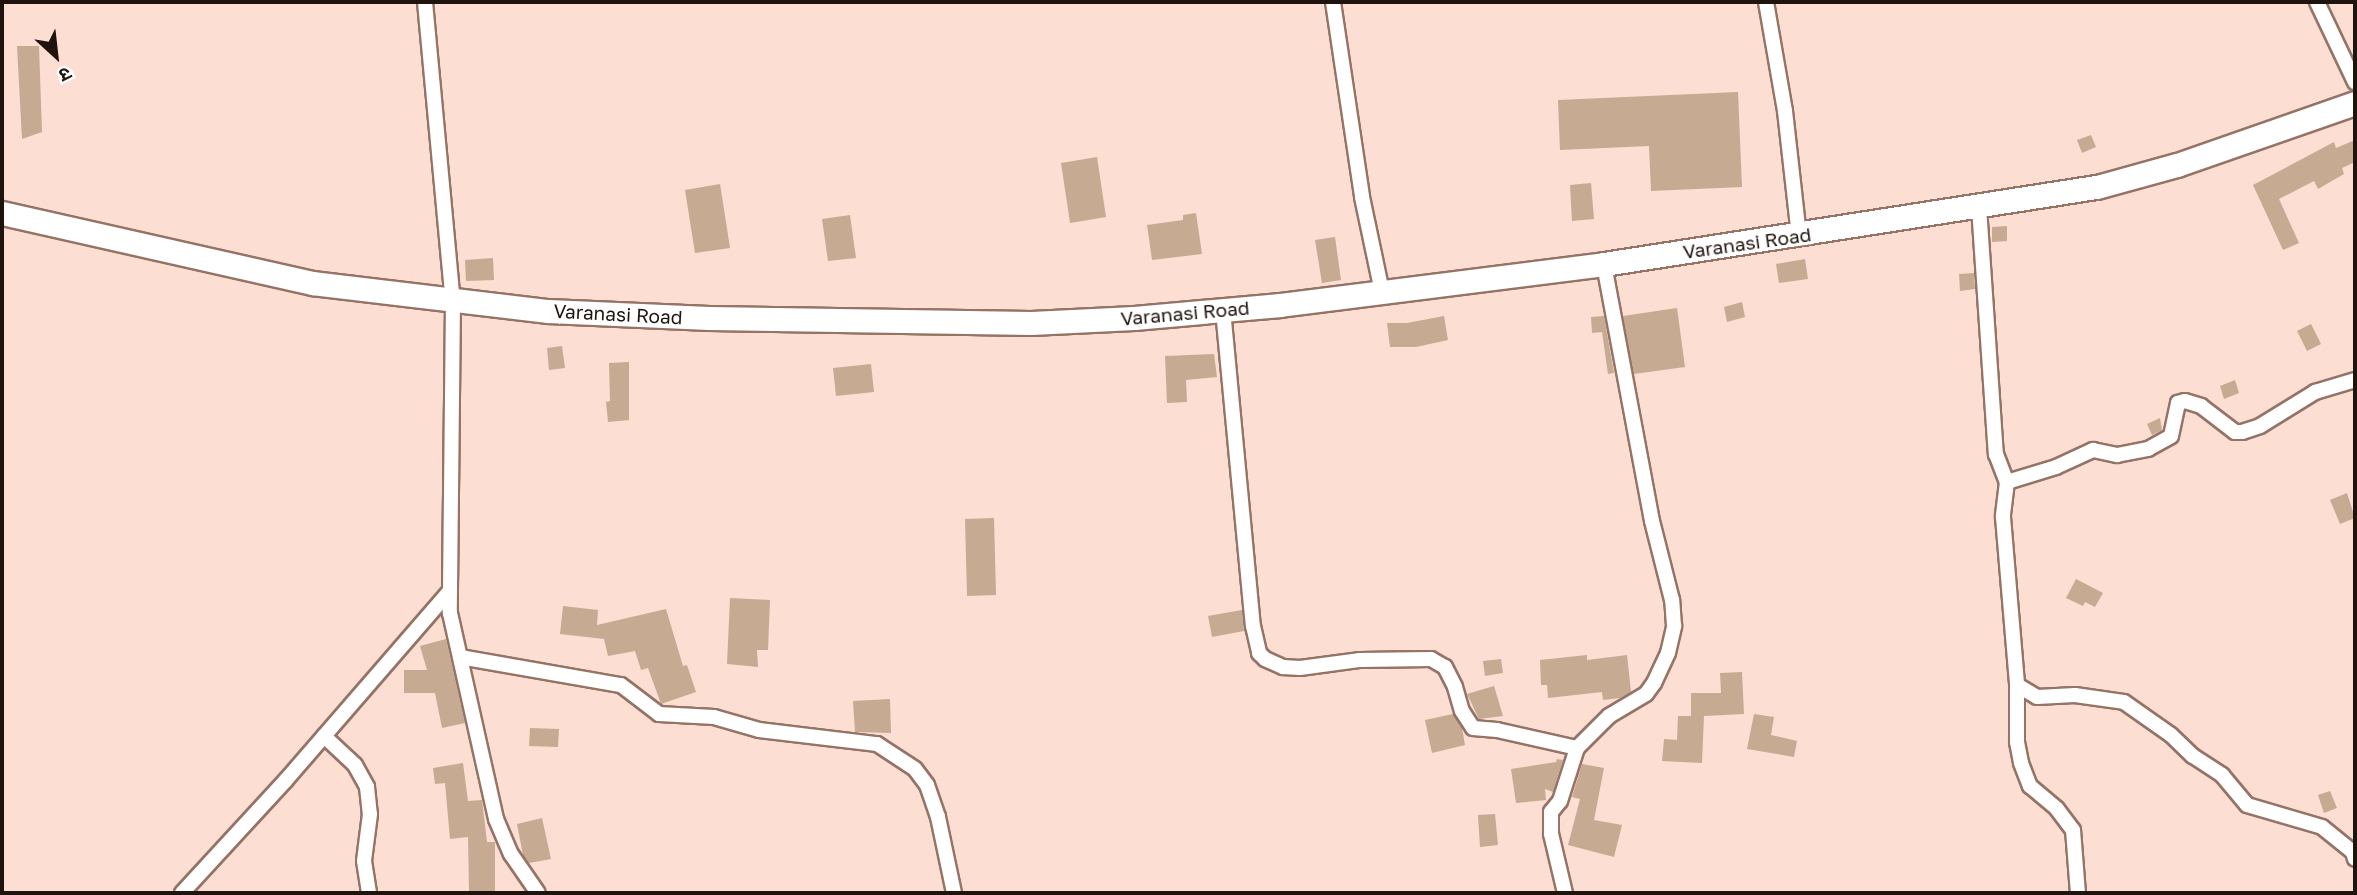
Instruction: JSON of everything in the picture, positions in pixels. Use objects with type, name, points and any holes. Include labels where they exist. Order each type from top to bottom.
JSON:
[{"type":"highway","name":"Varanasi Road","points":[[2,213],[312,283],[453,302],[548,311],[709,318],[1031,323],[1223,310],[1382,292],[1799,236],[2123,181],[2251,141],[2355,103]]},
{"type":"street","points":[[425,2],[453,302],[449,592],[452,628],[496,819],[510,854],[538,893]]},
{"type":"street","points":[[1333,2],[1362,197],[1382,292]]},
{"type":"street","points":[[1766,2],[1784,111],[1799,236]]},
{"type":"street","points":[[2317,2],[2355,82]]},
{"type":"street","points":[[1979,206],[1996,454],[2007,482],[2003,517],[2021,763],[2030,786],[2057,809],[2073,830],[2078,893]]},
{"type":"street","points":[[1565,893],[1551,834],[1551,812],[1560,802],[1577,748],[1609,716],[1646,694],[1668,653],[1674,626],[1672,600],[1652,521],[1604,264]]},
{"type":"street","points":[[1223,310],[1253,626],[1259,653],[1265,659],[1283,667],[1300,668],[1360,660],[1432,659],[1445,667],[1455,687],[1462,711],[1473,728],[1497,730],[1577,748]]},
{"type":"street","points":[[2007,482],[2056,467],[2093,450],[2117,455],[2148,449],[2171,436],[2178,403],[2185,401],[2201,406],[2235,432],[2242,432],[2260,426],[2315,392],[2355,380]]},
{"type":"street","points":[[182,893],[449,592]]},
{"type":"street","points":[[460,657],[621,685],[659,714],[714,717],[759,730],[877,744],[915,769],[927,785],[938,817],[954,893]]},
{"type":"street","points":[[2017,685],[2037,697],[2075,695],[2124,702],[2171,734],[2193,756],[2222,775],[2247,805],[2322,827],[2353,852],[2355,859]]},
{"type":"street","points":[[324,736],[355,765],[367,787],[370,814],[364,861],[369,893]]},
{"type":"building","points":[[17,46],[39,46],[42,132],[22,139]]},
{"type":"building","points":[[1738,92],[1742,187],[1651,191],[1649,146],[1560,150],[1558,100]]},
{"type":"building","points":[[2091,135],[2096,147],[2082,153],[2077,140]]},
{"type":"building","points":[[2355,140],[2355,162],[2342,168],[2344,174],[2318,189],[2314,181],[2279,199],[2299,243],[2283,250],[2253,185],[2334,142],[2336,148]]},
{"type":"building","points":[[1097,157],[1106,217],[1070,223],[1061,163]]},
{"type":"building","points":[[1591,183],[1594,219],[1572,221],[1570,185]]},
{"type":"building","points":[[720,184],[730,248],[695,253],[685,190]]},
{"type":"building","points":[[1196,213],[1202,254],[1152,260],[1147,225],[1183,220],[1183,215]]},
{"type":"building","points":[[850,215],[856,258],[828,261],[822,219]]},
{"type":"building","points":[[2007,226],[2007,241],[1992,242],[1992,227]]},
{"type":"building","points":[[1335,237],[1341,280],[1322,283],[1315,240]]},
{"type":"building","points":[[493,258],[494,280],[466,281],[465,260]]},
{"type":"building","points":[[1805,259],[1808,279],[1779,283],[1776,264]]},
{"type":"building","points":[[1974,273],[1975,289],[1960,291],[1959,274]]},
{"type":"building","points":[[1742,302],[1745,317],[1727,322],[1724,307]]},
{"type":"building","points":[[1677,308],[1685,367],[1634,374],[1623,316]]},
{"type":"building","points":[[1444,316],[1448,340],[1416,347],[1390,347],[1387,323],[1407,323]]},
{"type":"building","points":[[1604,316],[1614,373],[1608,374],[1602,332],[1592,333],[1591,317]]},
{"type":"building","points":[[2311,324],[2321,344],[2307,351],[2297,331]]},
{"type":"building","points":[[562,346],[565,368],[549,370],[547,348]]},
{"type":"building","points":[[1214,354],[1217,377],[1186,380],[1187,402],[1167,403],[1165,356]]},
{"type":"building","points":[[629,362],[629,420],[608,422],[606,402],[610,401],[609,363]]},
{"type":"building","points":[[871,364],[874,392],[836,396],[833,368]]},
{"type":"building","points":[[2235,380],[2239,393],[2224,399],[2220,386]]},
{"type":"building","points":[[2160,418],[2162,430],[2152,435],[2147,424]]},
{"type":"building","points":[[2347,493],[2355,518],[2340,524],[2330,500]]},
{"type":"building","points":[[994,518],[996,595],[967,596],[965,519]]},
{"type":"building","points":[[2076,579],[2103,593],[2095,607],[2085,602],[2083,606],[2066,598]]},
{"type":"building","points":[[730,598],[770,600],[768,650],[757,650],[758,667],[727,664]]},
{"type":"building","points":[[563,606],[598,610],[597,625],[666,609],[683,666],[687,665],[696,692],[661,704],[648,668],[641,670],[635,651],[608,656],[604,639],[560,634]]},
{"type":"building","points":[[1242,610],[1244,631],[1212,637],[1208,616]]},
{"type":"building","points":[[446,639],[465,723],[442,728],[435,693],[404,693],[404,670],[427,670],[420,646]]},
{"type":"building","points":[[1587,655],[1587,660],[1627,655],[1631,692],[1620,698],[1603,700],[1602,692],[1548,698],[1547,685],[1541,685],[1540,660]]},
{"type":"building","points":[[1501,659],[1503,673],[1485,676],[1483,661]]},
{"type":"building","points":[[1742,672],[1744,714],[1704,716],[1702,763],[1662,761],[1664,739],[1677,740],[1678,716],[1691,716],[1691,693],[1721,693],[1720,673]]},
{"type":"building","points":[[1494,686],[1503,716],[1479,719],[1467,694]]},
{"type":"building","points":[[890,699],[891,733],[855,732],[853,701]]},
{"type":"building","points":[[1453,714],[1462,728],[1465,745],[1432,753],[1425,720]]},
{"type":"building","points":[[1754,714],[1774,717],[1771,735],[1797,741],[1794,757],[1747,749]]},
{"type":"building","points":[[530,728],[559,729],[558,747],[529,746]]},
{"type":"building","points":[[1557,759],[1563,760],[1553,792],[1545,789],[1546,800],[1516,803],[1511,769],[1556,762]]},
{"type":"building","points":[[463,763],[468,801],[482,800],[487,842],[495,842],[495,893],[469,893],[468,837],[450,839],[445,783],[435,784],[433,768]]},
{"type":"building","points":[[1582,764],[1604,768],[1594,820],[1622,825],[1614,857],[1568,845],[1580,799],[1572,797]]},
{"type":"building","points":[[2330,791],[2337,808],[2324,813],[2318,795]]},
{"type":"building","points":[[1495,814],[1498,845],[1480,847],[1478,815]]},
{"type":"building","points":[[542,818],[551,859],[529,863],[523,855],[517,824]]}]
